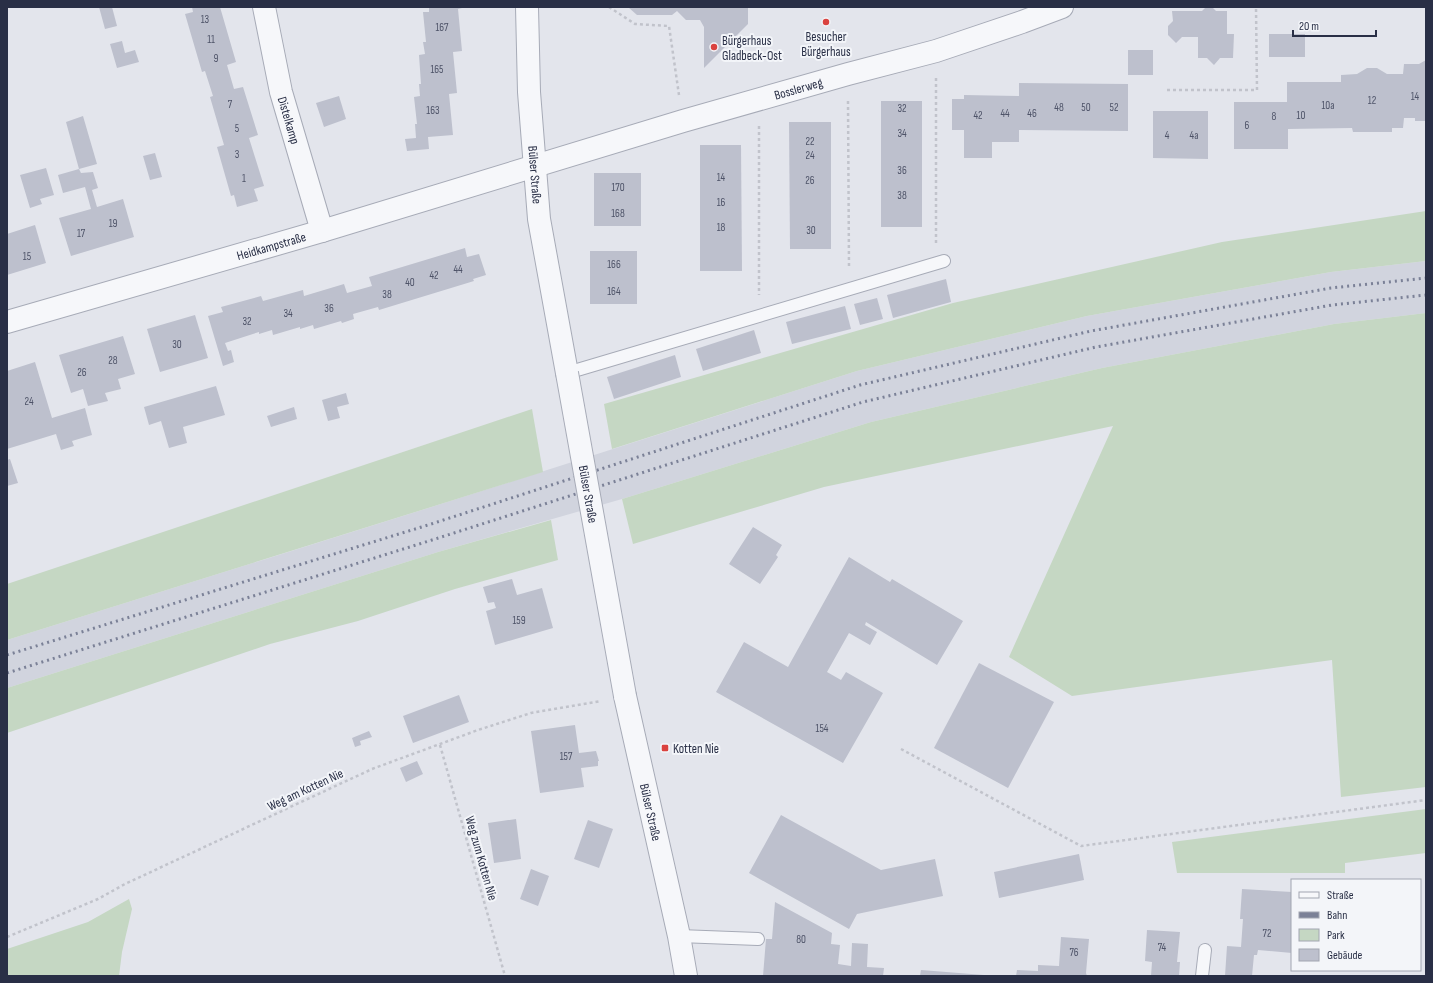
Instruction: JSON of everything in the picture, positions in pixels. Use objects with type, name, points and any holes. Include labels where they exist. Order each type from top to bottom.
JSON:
[{"type":"street","name":"Distelkamp","points":[[264,7],[281,92],[322,231]]},
{"type":"street","name":"Bülser Straße","points":[[528,7],[528,92],[539,219],[625,696],[679,936],[686,976]]},
{"type":"street","name":"Bosslerweg","points":[[534,166],[759,99],[936,51],[1062,7]]},
{"type":"street","name":"Heidkampstraße","points":[[7,322],[322,231],[534,166]]},
{"type":"lane","points":[[567,373],[940,262]]},
{"type":"lane","points":[[679,936],[758,939]]},
{"type":"lane","points":[[1202,976],[1205,950]]},
{"type":"path","points":[[609,7],[635,24],[669,26],[683,121]]},
{"type":"path","points":[[1167,90],[1257,90],[1256,7]]},
{"type":"path","points":[[936,51],[940,262]]},
{"type":"path","points":[[848,74],[850,289]]},
{"type":"path","points":[[759,99],[759,316]]},
{"type":"path","name":"Weg am Kotten Nie","points":[[7,937],[98,899],[125,884],[372,769],[478,730],[531,713],[625,696]]},
{"type":"path","name":"Weg zum Kotten Nie","points":[[440,745],[505,976]]},
{"type":"path","points":[[900,749],[1081,846],[1426,800]]},
{"type":"shaded area","points":[[1426,261],[1426,313],[1334,324],[1102,368],[871,422],[622,499],[438,552],[7,688],[7,640],[422,510],[857,371],[1087,316],[1331,272]]},
{"type":"green space","points":[[1426,211],[1426,261],[1331,272],[1087,316],[857,371],[612,449],[604,404],[953,303],[1222,242]]},
{"type":"green space","points":[[1426,313],[1426,787],[1341,797],[1332,660],[1072,696],[1009,657],[1113,426],[824,487],[633,544],[622,499],[871,422],[1102,368],[1334,324]]},
{"type":"green space","points":[[532,409],[543,472],[7,640],[7,584]]},
{"type":"green space","points":[[551,520],[558,560],[455,589],[358,621],[270,644],[7,733],[7,688],[438,552]]},
{"type":"green space","points":[[1426,809],[1426,853],[1345,863],[1345,873],[1177,873],[1172,842]]},
{"type":"green space","points":[[129,899],[132,909],[122,952],[119,976],[7,976],[7,949],[88,922]]},
{"type":"building","points":[[99,7],[112,7],[117,26],[105,29]]},
{"type":"building","points":[[192,7],[220,7],[236,62],[227,65],[234,89],[243,87],[258,135],[249,138],[264,186],[254,189],[258,201],[237,207],[234,195],[231,196],[217,147],[224,145],[210,97],[213,96],[205,71],[202,72],[185,14],[193,12]]},
{"type":"building","points":[[429,7],[466,7],[458,9],[462,51],[453,52],[457,93],[449,94],[453,135],[428,137],[429,149],[407,151],[405,139],[416,138],[415,124],[417,124],[414,97],[420,96],[419,84],[421,84],[419,55],[425,54],[423,42],[426,42],[423,12],[429,12]]},
{"type":"building","name":"Bürgerhaus Gladbeck-Ost","points":[[628,7],[748,7],[748,24],[704,68],[704,27],[700,20],[686,20],[677,11],[672,15],[637,15]]},
{"type":"building","points":[[1206,7],[1212,7],[1216,11],[1227,11],[1227,34],[1234,34],[1233,58],[1220,58],[1214,65],[1207,58],[1198,58],[1198,37],[1182,37],[1176,43],[1168,35],[1168,26],[1173,21],[1172,11],[1202,11]]},
{"type":"building","points":[[1269,34],[1305,34],[1305,57],[1269,57]]},
{"type":"building","points":[[122,41],[125,53],[135,50],[139,62],[117,68],[110,44]]},
{"type":"building","points":[[1128,50],[1153,50],[1153,75],[1128,75]]},
{"type":"building","points":[[1426,60],[1426,121],[1415,121],[1415,118],[1404,118],[1403,128],[1392,128],[1392,132],[1353,132],[1352,128],[1288,129],[1288,149],[1234,149],[1234,102],[1287,102],[1287,82],[1341,82],[1341,75],[1357,74],[1367,68],[1377,68],[1387,74],[1403,74],[1404,64],[1419,64]]},
{"type":"building","points":[[1019,83],[1128,84],[1128,131],[1019,130],[1019,142],[992,142],[992,158],[964,158],[964,130],[952,130],[952,99],[964,99],[964,95],[1019,96]]},
{"type":"building","points":[[339,96],[346,119],[324,127],[316,103]]},
{"type":"building","points":[[881,101],[922,101],[922,227],[881,227]]},
{"type":"building","points":[[1153,111],[1208,111],[1208,159],[1153,158]]},
{"type":"building","points":[[83,116],[97,164],[79,169],[66,122]]},
{"type":"building","points":[[789,122],[831,122],[831,249],[790,249]]},
{"type":"building","points":[[700,145],[741,145],[742,271],[700,271]]},
{"type":"building","points":[[155,153],[162,177],[150,180],[143,156]]},
{"type":"building","points":[[46,168],[54,195],[40,199],[42,204],[30,208],[20,175]]},
{"type":"building","points":[[79,169],[81,173],[93,172],[98,188],[92,190],[97,207],[123,199],[134,237],[71,256],[59,218],[91,209],[85,187],[63,193],[58,175]]},
{"type":"building","points":[[594,173],[641,173],[641,226],[594,226]]},
{"type":"building","points":[[35,225],[46,263],[7,275],[7,234]]},
{"type":"building","points":[[465,248],[467,257],[479,254],[486,275],[473,279],[474,281],[379,310],[378,307],[353,314],[354,319],[342,323],[341,321],[314,329],[313,325],[300,329],[300,327],[273,335],[272,330],[259,334],[259,332],[225,343],[228,351],[231,350],[234,362],[223,366],[208,316],[223,312],[221,307],[261,296],[263,301],[303,290],[304,296],[344,284],[347,293],[372,286],[369,277]]},
{"type":"building","points":[[590,251],[637,251],[637,304],[590,304]]},
{"type":"building","points":[[946,279],[951,302],[893,318],[887,295]]},
{"type":"building","points":[[877,298],[883,319],[860,325],[854,304]]},
{"type":"building","points":[[845,306],[851,329],[792,344],[786,322]]},
{"type":"building","points":[[195,315],[208,358],[160,372],[147,329]]},
{"type":"building","points":[[754,330],[761,353],[703,371],[696,349]]},
{"type":"building","points":[[123,336],[135,374],[118,379],[121,389],[105,393],[108,401],[88,406],[83,389],[71,393],[59,355]]},
{"type":"building","points":[[675,355],[681,377],[614,399],[607,377]]},
{"type":"building","points":[[35,362],[52,418],[85,408],[92,435],[72,441],[74,446],[61,450],[56,434],[7,449],[7,371]]},
{"type":"building","points":[[216,386],[225,415],[183,427],[187,443],[169,448],[161,421],[149,425],[144,407]]},
{"type":"building","points":[[346,393],[349,404],[337,407],[340,418],[328,421],[322,400]]},
{"type":"building","points":[[294,407],[297,419],[271,427],[267,416]]},
{"type":"building","points":[[10,459],[18,483],[7,486],[7,460]]},
{"type":"building","points":[[753,527],[782,545],[776,555],[778,557],[760,584],[729,564]]},
{"type":"building","points":[[849,557],[890,582],[892,579],[963,621],[937,665],[866,622],[865,625],[877,632],[870,645],[849,633],[827,672],[841,680],[846,672],[883,693],[843,763],[716,692],[744,642],[788,667]]},
{"type":"building","points":[[512,579],[517,595],[542,588],[553,628],[495,645],[486,611],[496,608],[494,602],[488,603],[483,587]]},
{"type":"building","points":[[979,663],[1054,702],[1008,788],[934,748]]},
{"type":"building","points":[[459,695],[469,722],[413,743],[403,716]]},
{"type":"building","points":[[575,725],[579,753],[596,751],[599,761],[598,766],[581,768],[584,787],[540,793],[531,731]]},
{"type":"building","points":[[369,731],[372,737],[360,741],[361,745],[355,747],[352,738]]},
{"type":"building","points":[[417,761],[423,774],[406,782],[400,768]]},
{"type":"building","points":[[781,815],[881,870],[935,859],[943,896],[857,914],[849,929],[749,873]]},
{"type":"building","points":[[516,819],[521,859],[494,863],[488,823]]},
{"type":"building","points":[[588,820],[613,829],[599,868],[574,859]]},
{"type":"building","points":[[1079,854],[1084,880],[999,898],[994,872]]},
{"type":"building","points":[[531,869],[549,876],[538,906],[520,899]]},
{"type":"building","points":[[1242,889],[1291,892],[1291,953],[1258,950],[1257,955],[1254,955],[1252,976],[1225,976],[1227,946],[1241,947],[1243,919],[1240,919]]},
{"type":"building","points":[[775,902],[832,933],[831,944],[840,945],[838,964],[851,966],[852,943],[868,944],[867,967],[884,968],[883,976],[763,976],[766,939],[772,939]]},
{"type":"building","points":[[1147,930],[1180,932],[1177,962],[1180,962],[1179,976],[1151,976],[1152,962],[1145,961]]},
{"type":"building","points":[[1061,937],[1089,939],[1087,976],[1016,976],[1017,970],[1038,971],[1038,965],[1059,966]]},
{"type":"building","points":[[921,970],[984,975],[984,976],[920,976]]},
{"type":"railway","points":[[7,655],[428,525],[860,385],[1091,331],[1331,288],[1426,278]]},
{"type":"railway","points":[[7,673],[432,540],[863,402],[1096,347],[1332,305],[1426,295]]},
{"type":"place","name":"Besucher Bürgerhaus","points":[[826,22]]},
{"type":"place","name":"Bürgerhaus Gladbeck-Ost","points":[[714,47]]},
{"type":"place","name":"Kotten Nie","points":[[665,748]]}]
